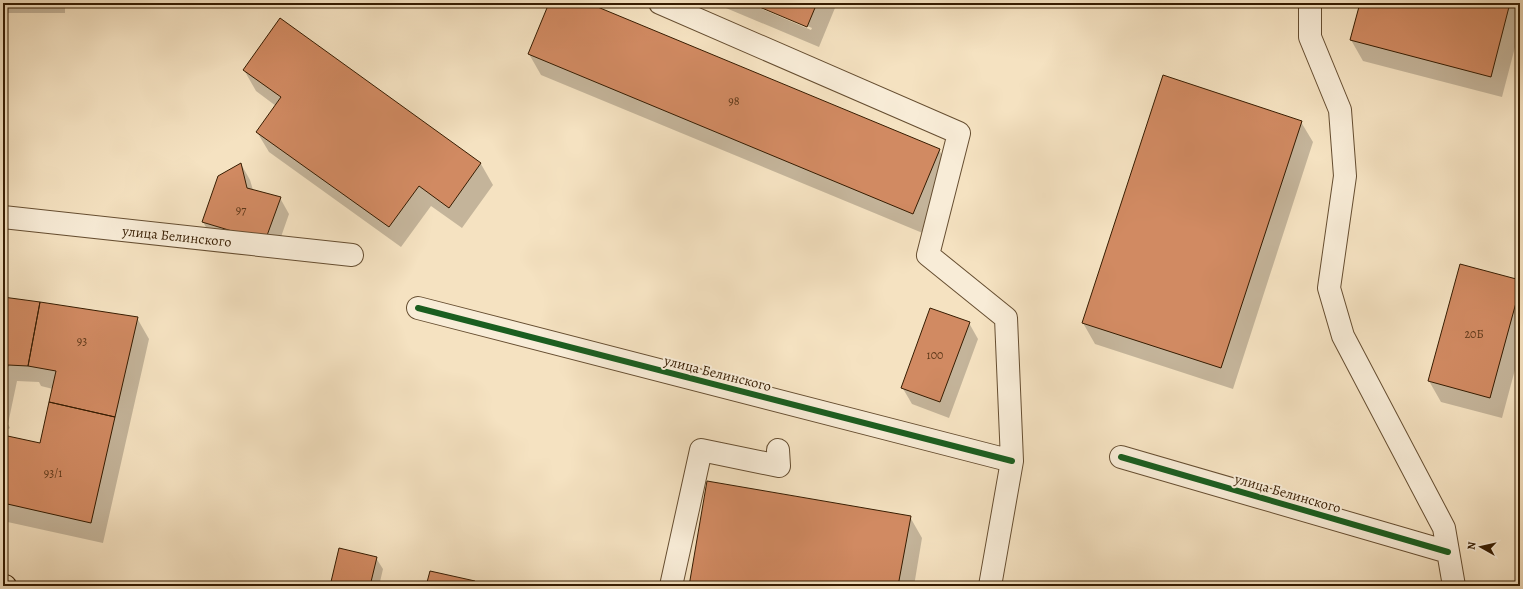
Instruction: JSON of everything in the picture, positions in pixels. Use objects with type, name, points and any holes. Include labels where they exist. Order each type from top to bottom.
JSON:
[{"type":"street","points":[[660,3],[959,133],[928,255],[1006,318],[1012,461],[990,586]]},
{"type":"street","points":[[1310,3],[1310,37],[1340,110],[1345,176],[1329,288],[1343,336],[1444,528],[1454,586]]},
{"type":"street","name":"улица Белинского","points":[[3,217],[352,255]]},
{"type":"street","name":"улица Белинского","points":[[418,308],[1012,461]]},
{"type":"street","points":[[671,586],[701,450],[779,466],[778,450]]},
{"type":"street","name":"улица Белинского","points":[[1120,457],[1448,552]]},
{"type":"building","points":[[549,3],[588,3],[940,149],[913,214],[528,54]]},
{"type":"building","points":[[750,3],[817,3],[807,27]]},
{"type":"building","points":[[1360,3],[1510,3],[1491,77],[1350,40]]},
{"type":"building","points":[[280,18],[481,163],[449,208],[419,186],[389,227],[256,132],[281,97],[243,70]]},
{"type":"building","points":[[1163,75],[1302,121],[1221,368],[1082,323]]},
{"type":"building","points":[[241,163],[247,188],[281,197],[265,241],[202,222],[218,176]]},
{"type":"building","points":[[1460,264],[1520,280],[1520,288],[1490,398],[1428,381]]},
{"type":"building","points":[[3,297],[40,302],[28,366],[8,365],[3,387]]},
{"type":"building","points":[[40,302],[138,317],[115,417],[49,402],[56,371],[28,366]]},
{"type":"building","points":[[930,308],[970,322],[940,402],[901,388]]},
{"type":"building","points":[[49,402],[115,417],[91,523],[3,503],[3,435],[40,443]]},
{"type":"building","points":[[707,481],[911,516],[898,586],[689,586]]},
{"type":"building","points":[[339,548],[377,557],[370,586],[330,586]]},
{"type":"building","points":[[430,571],[475,581],[474,586],[426,586]]},
{"type":"cycle path","points":[[418,308],[1012,461]]},
{"type":"cycle path","points":[[1121,457],[1448,552]]}]
